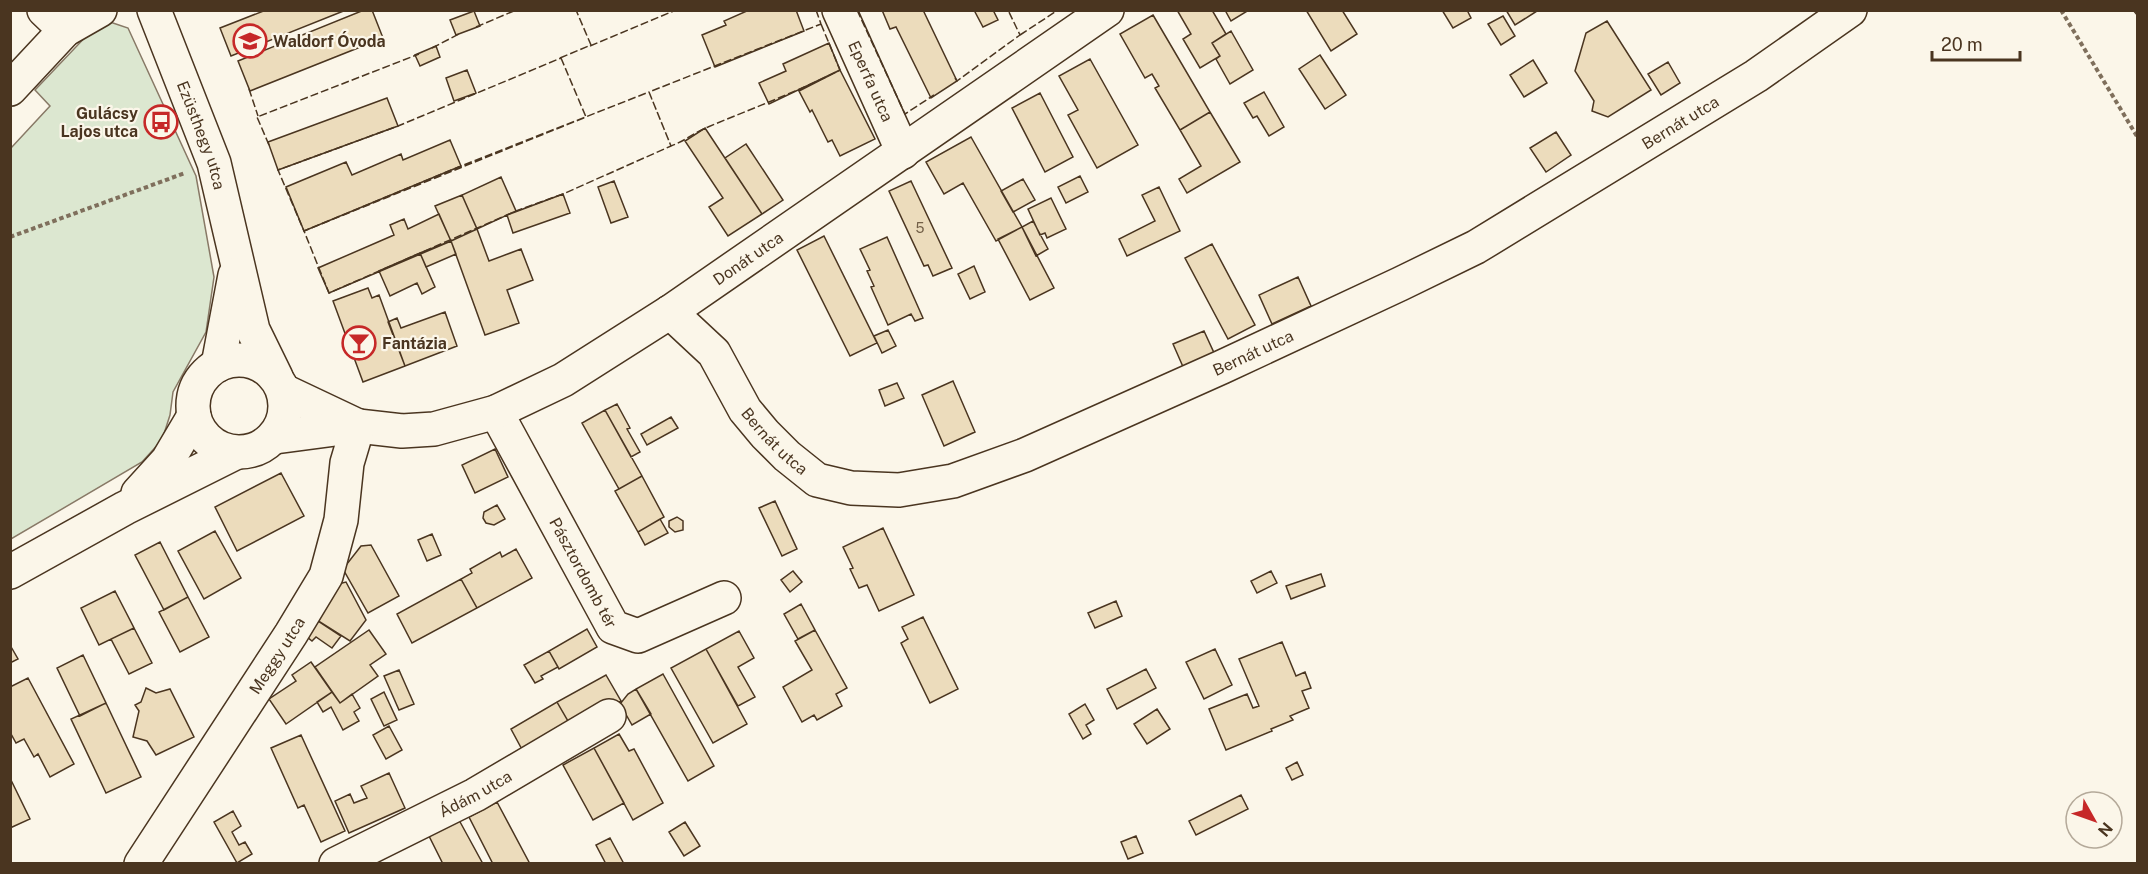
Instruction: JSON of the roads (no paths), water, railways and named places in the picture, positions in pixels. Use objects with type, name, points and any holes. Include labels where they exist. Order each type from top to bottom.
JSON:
[{"type":"street","points":[[10,89],[54,20],[100,10]]},
{"type":"street","name":"Ezüsthegy utca","points":[[154,10],[214,163],[253,330],[280,384]]},
{"type":"street","name":"Eperfa utca","points":[[839,10],[903,152]]},
{"type":"street","name":"Donát utca","points":[[275,437],[358,426],[402,431],[434,429],[496,412],[563,380],[670,312],[1107,10]]},
{"type":"street","name":"Bernát utca","points":[[670,312],[714,353],[745,410],[765,434],[787,456],[817,480],[851,488],[899,490],[952,481],[1025,454],[1222,367],[1476,246],[1756,76],[1850,10]]},
{"type":"street","name":"Ezüsthegy utca","points":[[218,365],[238,262]]},
{"type":"street","points":[[233,360],[249,360],[264,366],[280,384],[286,407],[283,423],[275,437],[263,446],[249,452],[235,453],[220,449],[208,441],[199,430],[194,416],[193,401],[197,387],[205,375],[218,365],[233,360]]},
{"type":"street","name":"Donát utca","points":[[280,384],[358,426]]},
{"type":"street","name":"Pásztordomb tér","points":[[496,412],[613,627],[638,636],[724,598]]},
{"type":"street","points":[[125,508],[168,460],[194,416]]},
{"type":"street","name":"Meggy utca","points":[[141,863],[291,634],[326,576],[340,520],[347,463],[358,426]]},
{"type":"street","points":[[10,572],[125,508],[235,453]]},
{"type":"street","name":"Ádám utca","points":[[336,864],[475,795],[609,716]]},
{"type":"place","name":"Waldorf Óvoda","points":[[250,41]]},
{"type":"place","name":"Gulácsy Lajos utca","points":[[161,122]]},
{"type":"place","name":"Fantázia","points":[[359,343]]}]
